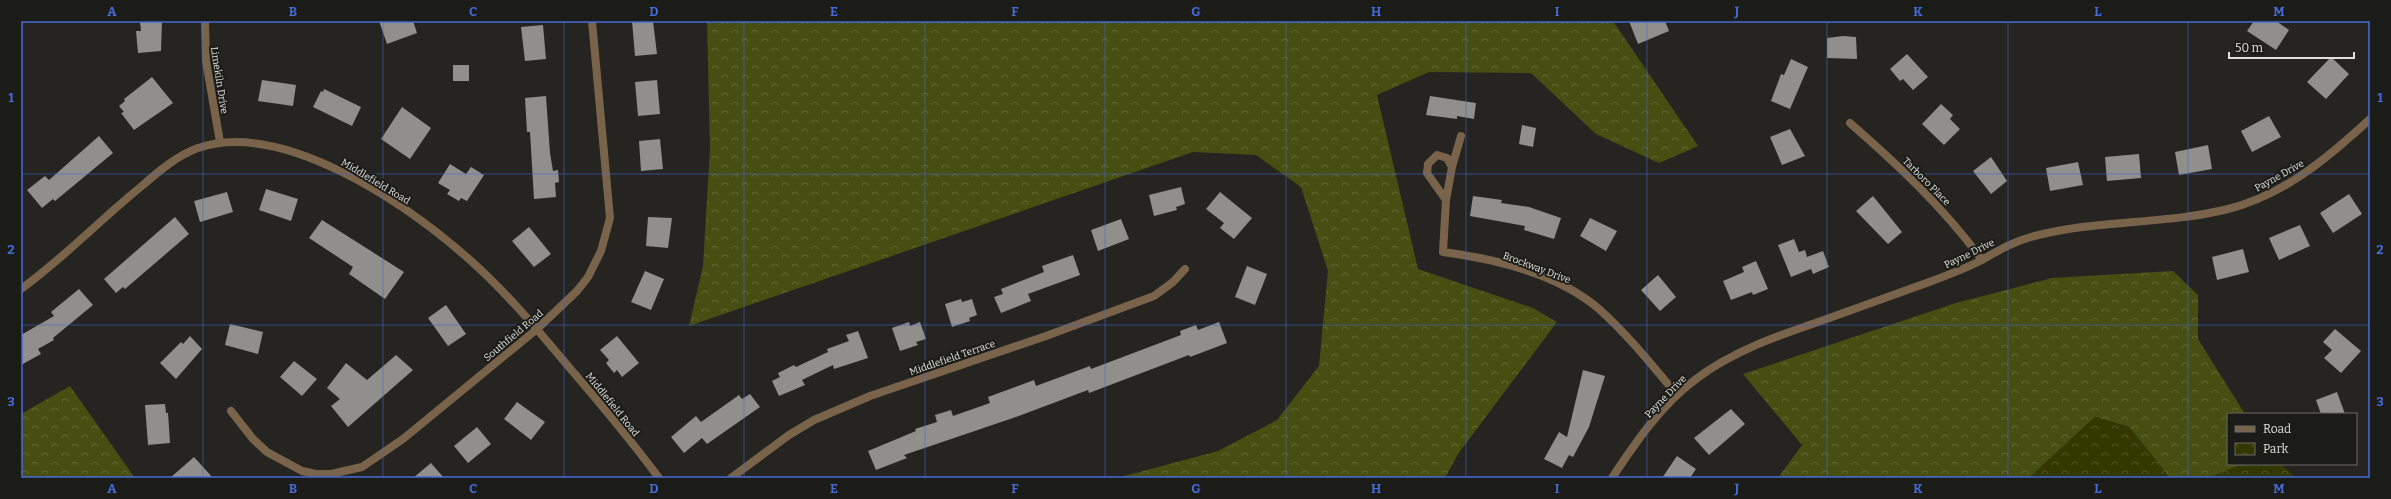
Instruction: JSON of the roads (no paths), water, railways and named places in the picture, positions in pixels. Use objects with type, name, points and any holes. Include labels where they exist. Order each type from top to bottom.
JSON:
[{"type":"street","name":"Limekiln Drive","points":[[205,21],[206,61],[220,142]]},
{"type":"street","name":"Southfield Road","points":[[231,411],[253,440],[267,452],[285,463],[316,474],[362,467],[386,452],[537,329],[560,308],[588,277],[601,251],[608,226],[609,208],[592,21]]},
{"type":"street","name":"Payne Drive","points":[[1612,478],[1642,435],[1677,395],[1712,367],[1744,350],[1958,271],[2031,237],[2097,224],[2204,214],[2248,202],[2294,181],[2321,162],[2370,119]]},
{"type":"street","name":"Tarboro Place","points":[[1850,123],[1928,195],[1954,223],[1982,260]]},
{"type":"street","points":[[1446,200],[1452,167],[1461,136]]},
{"type":"street","name":"Middlefield Road","points":[[21,289],[160,171],[196,149],[220,142],[260,144],[292,150],[342,172],[418,220],[470,260],[537,329],[659,478]]},
{"type":"street","points":[[1446,200],[1427,173],[1428,164],[1437,155],[1447,158],[1452,167]]},
{"type":"street","name":"Brockway Drive","points":[[1446,200],[1443,252],[1497,262],[1520,269],[1578,294],[1598,308],[1624,332],[1677,395]]},
{"type":"street","name":"Middlefield Terrace","points":[[731,478],[789,435],[814,420],[870,396],[1046,336],[1154,296],[1173,282],[1185,269]]}]
